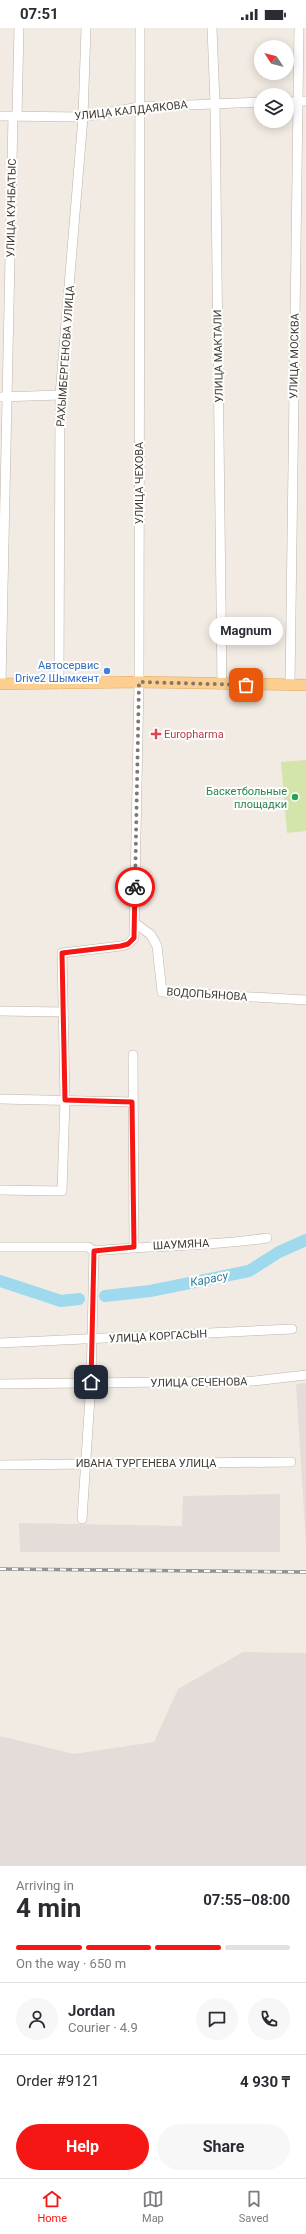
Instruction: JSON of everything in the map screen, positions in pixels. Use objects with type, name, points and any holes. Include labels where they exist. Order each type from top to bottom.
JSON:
[{"type":"main road","points":[[1,684],[139,682],[306,685]]},
{"type":"street","name":"УЛИЦА КУНБАТЫС","points":[[1,684],[3,397],[19,28]]},
{"type":"street","name":"РАХЫМБЕРГЕНОВА УЛИЦА","points":[[59,684],[60,395],[83,117],[86,28]]},
{"type":"street","name":"УЛИЦА ЧЕХОВА","points":[[63,1012],[62,953],[121,946],[128,944],[134,938],[139,682],[140,28]]},
{"type":"street","name":"УЛИЦА МАКТАЛИ","points":[[212,28],[215,103],[222,684]]},
{"type":"street","name":"УЛИЦА МОСКВА","points":[[290,685],[301,101],[299,28]]},
{"type":"street","name":"УЛИЦА КАЛДАЯКОВА","points":[[0,116],[83,117],[139,108],[254,102]]},
{"type":"street","points":[[3,397],[60,395]]},
{"type":"street","name":"ВОДОПЬЯНОВА","points":[[135,922],[151,935],[157,946],[162,992],[306,1000]]},
{"type":"street","points":[[0,1011],[63,1012],[65,1100],[62,1191],[0,1190]]},
{"type":"street","points":[[133,1055],[132,1102],[134,1247]]},
{"type":"street","points":[[0,1099],[132,1102]]},
{"type":"street","name":"ШАУМЯНА","points":[[0,1247],[91,1249],[247,1241],[267,1238]]},
{"type":"street","points":[[82,1520],[91,1382],[91,1249]]},
{"type":"street","name":"УЛИЦА КОРГАСЫН","points":[[0,1343],[292,1329]]},
{"type":"street","name":"УЛИЦА СЕЧЕНОВА","points":[[0,1384],[254,1381],[306,1375]]},
{"type":"street","name":"ИВАНА ТУРГЕНЕВА УЛИЦА","points":[[0,1465],[291,1462]]},
{"type":"shaded area","points":[[306,1383],[306,1544],[296,1384]]},
{"type":"shaded area","points":[[280,1494],[280,1552],[20,1552],[19,1523],[182,1526],[183,1496]]},
{"type":"shaded area","points":[[243,1652],[306,1653],[306,1866],[0,1866],[0,1736],[74,1754],[154,1742],[178,1689]]},
{"type":"green space","name":"Баскетбольные площадки","points":[[306,760],[306,831],[287,833],[281,762]]},
{"type":"waterway","name":"Карасу","points":[[105,1296],[150,1291],[249,1271],[279,1252],[306,1240]]},
{"type":"waterway","name":"Карасу","points":[[0,1281],[61,1301],[79,1299]]},
{"type":"railway","points":[[0,1569],[306,1572]]},
{"type":"way so far","points":[[135,887],[139,682],[246,685]]},
{"type":"place","name":"Автосервис Drive2 Шымкент","points":[[107,671]]},
{"type":"place","name":"Magnum","points":[[246,685]]},
{"type":"place","name":"Europharma","points":[[156,734]]},
{"type":"place","name":"Баскетбольные площадки","points":[[295,797]]},
{"type":"route","points":[[91,1382],[94,1251],[134,1247],[132,1102],[110,1100],[65,1100],[62,953],[128,944],[134,938],[135,887]]}]
